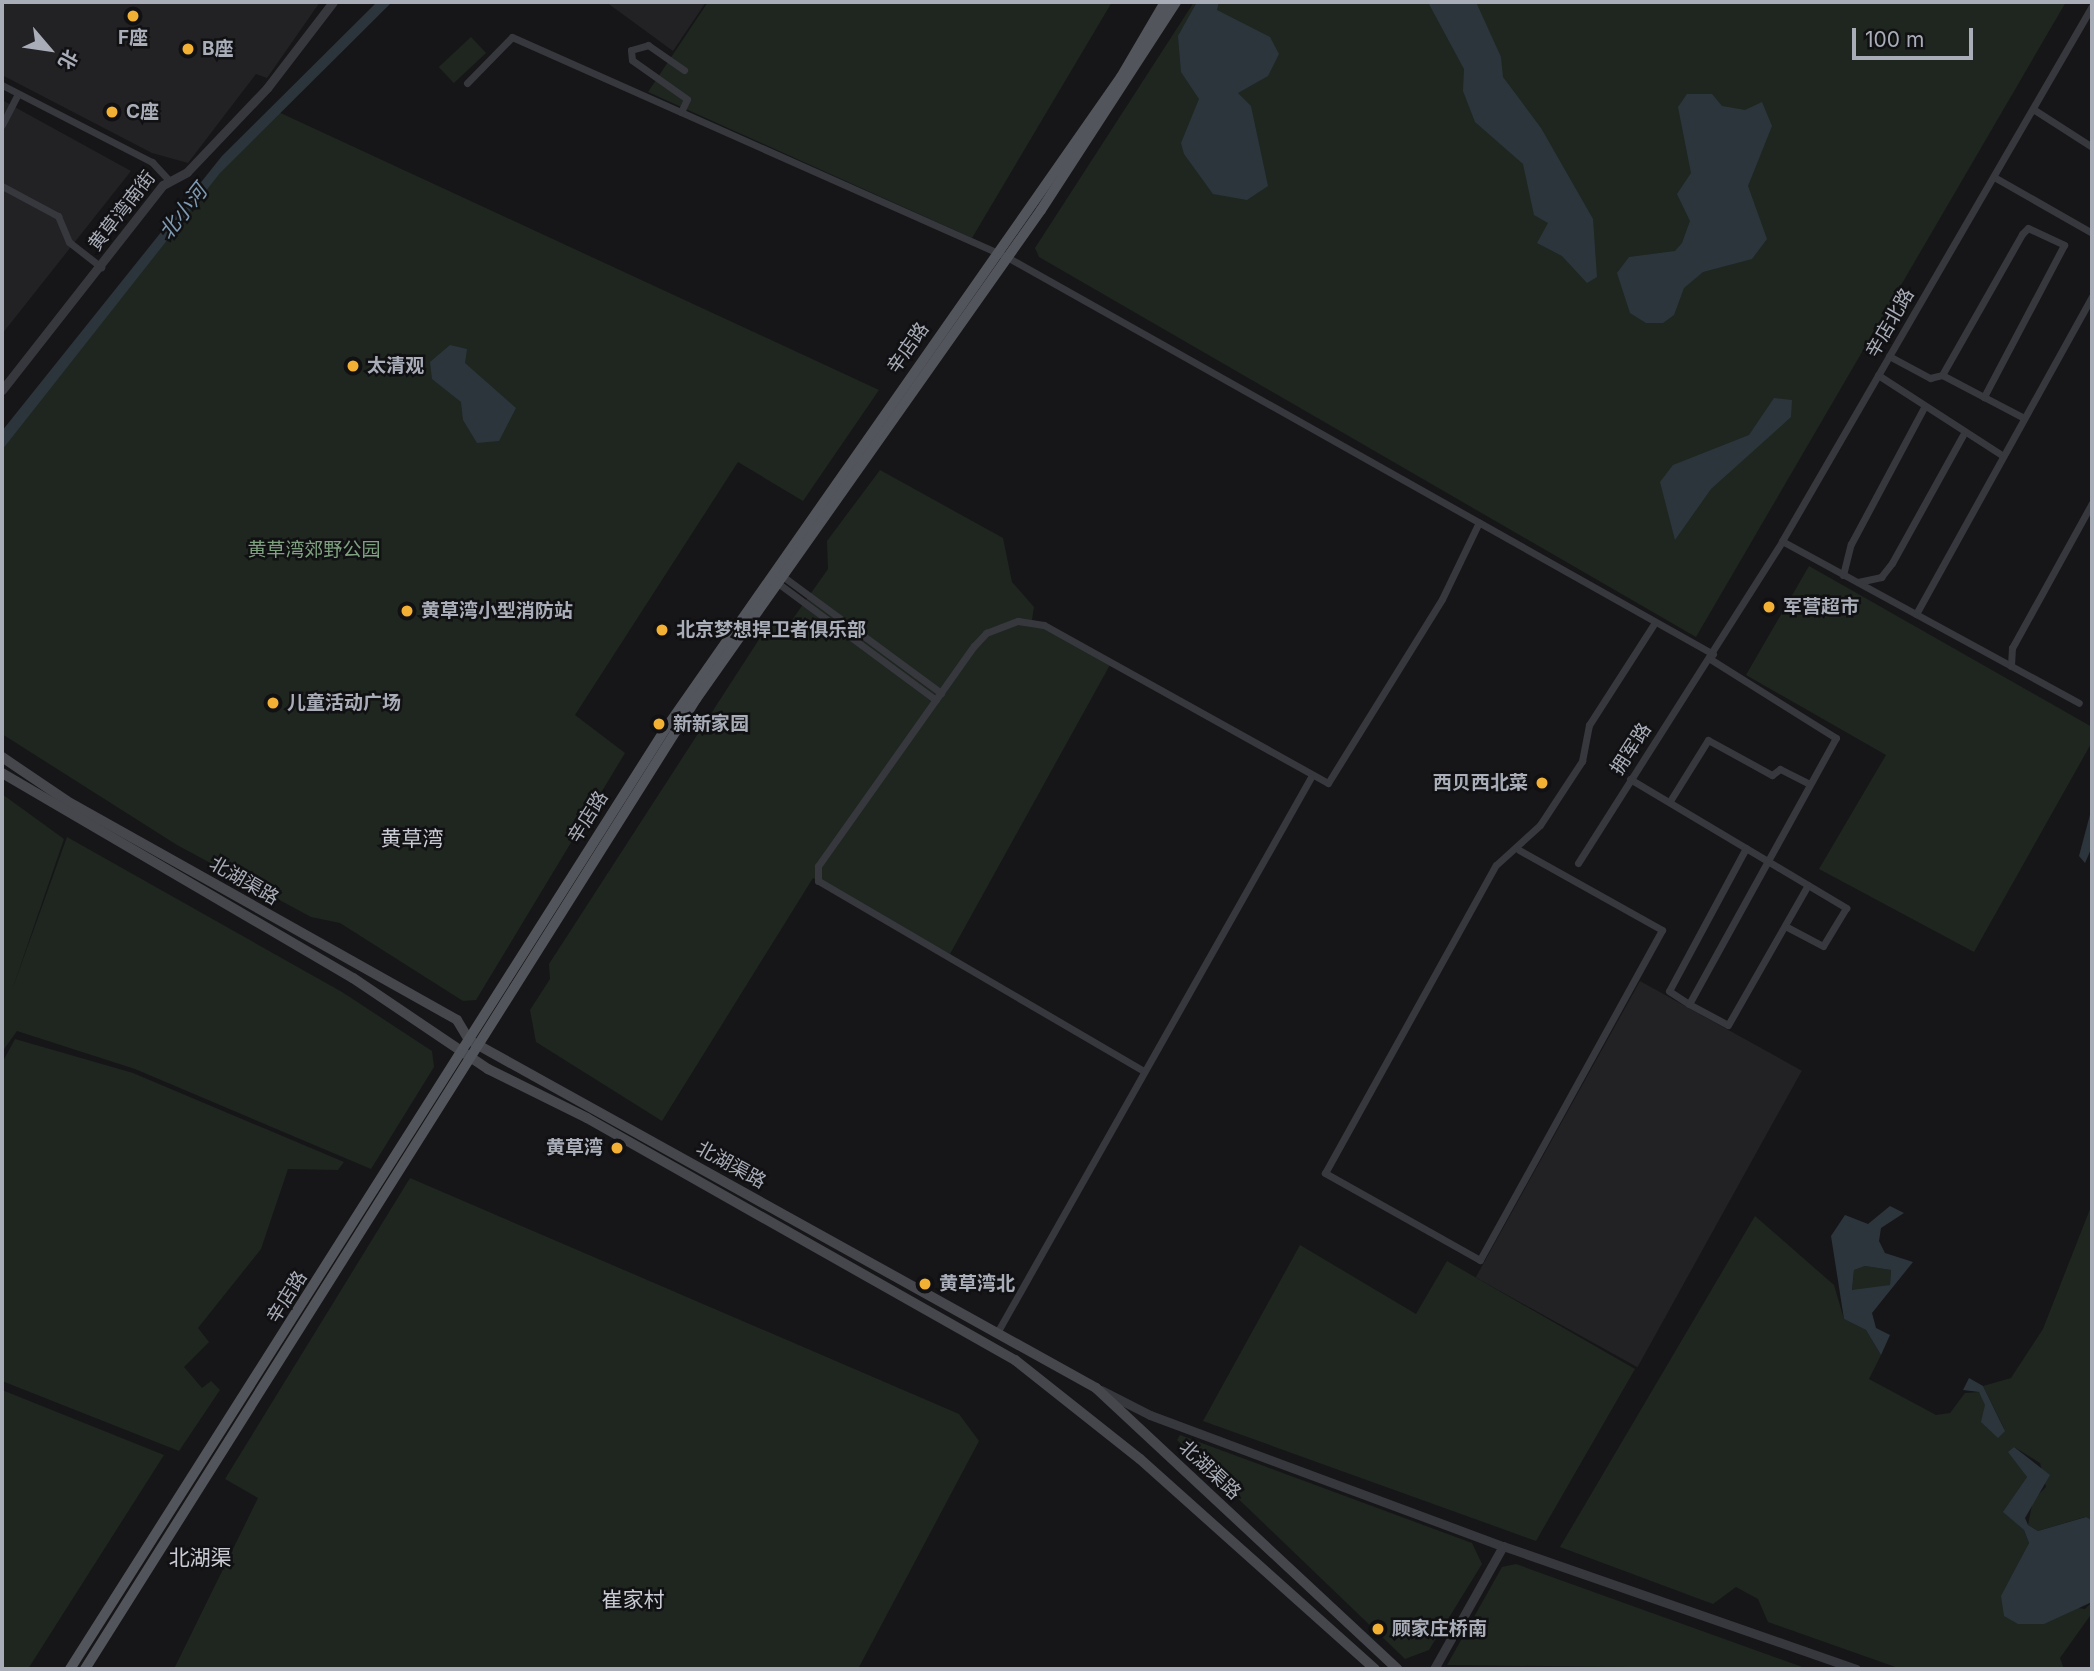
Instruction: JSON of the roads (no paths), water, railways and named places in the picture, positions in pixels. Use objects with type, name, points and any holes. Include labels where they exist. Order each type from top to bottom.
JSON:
[{"type":"main road","name":"辛店路","points":[[70,1669],[460,1051],[474,1043],[777,578],[1002,255],[1121,77],[1165,2]]},
{"type":"main road","name":"辛店路","points":[[1002,255],[1129,82],[1176,2]]},
{"type":"main road","name":"北湖渠路","points":[[2,757],[67,801],[457,1020],[474,1043],[998,1331],[1096,1388],[1397,1669]]},
{"type":"main road","name":"北湖渠路","points":[[2,774],[353,978],[447,1036],[460,1051],[473,1059],[1015,1360],[1096,1421],[1375,1669]]},
{"type":"main road","name":"辛店路","points":[[85,1669],[473,1059],[474,1043]]},
{"type":"main road","points":[[91,1636],[102,1642]]},
{"type":"street","name":"黄草湾南街","points":[[2,390],[168,179],[187,172],[267,88],[333,2]]},
{"type":"street","name":"辛店北路","points":[[1711,656],[1782,541],[2092,6]]},
{"type":"street","points":[[467,83],[512,37],[1002,255],[1655,622],[1836,738],[1689,1004]]},
{"type":"street","points":[[681,112],[687,99],[632,60],[631,50],[648,45],[684,70]]},
{"type":"street","points":[[2,85],[152,162],[168,179]]},
{"type":"street","points":[[2,125],[18,94]]},
{"type":"street","points":[[2032,109],[2092,147]]},
{"type":"street","points":[[1994,177],[2092,233]]},
{"type":"street","points":[[2,186],[58,216],[69,242],[101,267]]},
{"type":"street","points":[[1942,375],[2022,234],[2028,228],[2064,245],[1984,397]]},
{"type":"street","points":[[1916,614],[2092,296]]},
{"type":"street","points":[[1889,356],[1930,378],[1942,375],[2024,418]]},
{"type":"street","points":[[1878,375],[1923,409],[1955,423],[1963,435],[2003,456]]},
{"type":"street","points":[[1843,575],[1851,544],[1923,409]]},
{"type":"street","points":[[1857,583],[1881,577],[1892,563],[1963,435]]},
{"type":"street","points":[[2011,666],[2012,648],[2092,503]]},
{"type":"street","points":[[1142,1070],[818,881],[818,866],[986,633],[1031,620],[1311,777],[1328,783],[1336,778],[1479,522]]},
{"type":"street","points":[[1782,541],[2079,703]]},
{"type":"street","points":[[777,578],[941,693]]},
{"type":"street","points":[[777,578],[936,700]]},
{"type":"street","points":[[1519,850],[1662,930],[1480,1260],[1325,1173],[1496,865],[1519,850],[1582,761],[1589,725],[1655,622]]},
{"type":"street","name":"拥军路","points":[[1578,863],[1711,656]]},
{"type":"street","points":[[1670,801],[1708,740],[1772,775],[1780,769],[1809,784]]},
{"type":"street","points":[[998,1331],[1142,1070],[1154,1061],[1311,777]]},
{"type":"street","points":[[1630,779],[1846,908],[1823,946],[1787,927]]},
{"type":"street","points":[[1746,848],[1669,991],[1689,1004],[1728,1025],[1787,927],[1808,885]]},
{"type":"street","points":[[1096,1388],[1150,1415],[1503,1546],[1856,1669]]},
{"type":"street","points":[[1433,1669],[1503,1546]]},
{"type":"water","name":"北小河","points":[[377,2],[392,2],[220,173],[2,450],[2,431],[222,156]]},
{"type":"water","points":[[1197,2],[1219,2],[1217,10],[1270,37],[1279,54],[1268,76],[1238,93],[1251,106],[1268,186],[1247,200],[1213,194],[1184,154],[1181,143],[1199,99],[1181,72],[1178,36]]},
{"type":"water","points":[[1476,2],[1501,57],[1503,77],[1541,128],[1593,219],[1597,277],[1587,283],[1562,256],[1537,243],[1548,223],[1534,215],[1523,164],[1475,122],[1463,91],[1464,69],[1429,4]]},
{"type":"water","points":[[1687,94],[1712,94],[1722,106],[1745,110],[1762,102],[1772,126],[1748,186],[1767,239],[1752,259],[1703,272],[1684,288],[1674,315],[1663,323],[1646,323],[1630,313],[1617,273],[1629,257],[1675,251],[1682,243],[1690,221],[1677,194],[1691,173],[1678,107]]},
{"type":"water","points":[[450,345],[467,349],[465,363],[516,408],[499,441],[477,443],[463,420],[461,402],[432,379],[430,362]]},
{"type":"water","points":[[1774,398],[1792,400],[1791,417],[1711,489],[1675,540],[1660,482],[1673,465],[1749,435]]},
{"type":"water","points":[[2092,807],[2092,847],[2085,863],[2079,856]]},
{"type":"water","points":[[1890,1206],[1904,1213],[1881,1228],[1879,1241],[1885,1253],[1913,1262],[1872,1313],[1876,1328],[1890,1335],[1881,1355],[1866,1330],[1844,1319],[1831,1236],[1845,1215],[1868,1224]],"holes":[[[1865,1266],[1891,1270],[1890,1285],[1852,1290],[1854,1270]]]},
{"type":"water","points":[[1969,1378],[1983,1386],[2005,1431],[1998,1438],[1981,1422],[1985,1405],[1979,1392],[1963,1390]]},
{"type":"water","points":[[2014,1447],[2050,1475],[2025,1518],[2028,1525],[2038,1531],[2086,1517],[2092,1520],[2092,1602],[2044,1624],[2018,1624],[2004,1616],[2001,1596],[2029,1543],[2024,1530],[2003,1512],[2027,1477],[2008,1452]]},
{"type":"place","name":"F座","points":[[133,16]]},
{"type":"place","name":"B座","points":[[188,49]]},
{"type":"place","name":"C座","points":[[112,112]]},
{"type":"place","name":"太清观","points":[[353,366]]},
{"type":"place","name":"军营超市","points":[[1769,607]]},
{"type":"place","name":"黄草湾小型消防站","points":[[407,611]]},
{"type":"place","name":"北京梦想捍卫者俱乐部","points":[[662,630]]},
{"type":"place","name":"儿童活动广场","points":[[273,703]]},
{"type":"place","name":"新新家园","points":[[659,724]]},
{"type":"place","name":"西贝西北菜","points":[[1542,783]]},
{"type":"place","name":"黄草湾","points":[[617,1148]]},
{"type":"place","name":"黄草湾北","points":[[925,1284]]},
{"type":"place","name":"顾家庄桥南","points":[[1378,1629]]},
{"type":"district","name":"黄草湾","points":[[412,839]]},
{"type":"district","name":"北湖渠","points":[[200,1558]]},
{"type":"district","name":"崔家村","points":[[633,1600]]},
{"type":"park label","name":"黄草湾郊野公园","points":[[314,550]]}]
